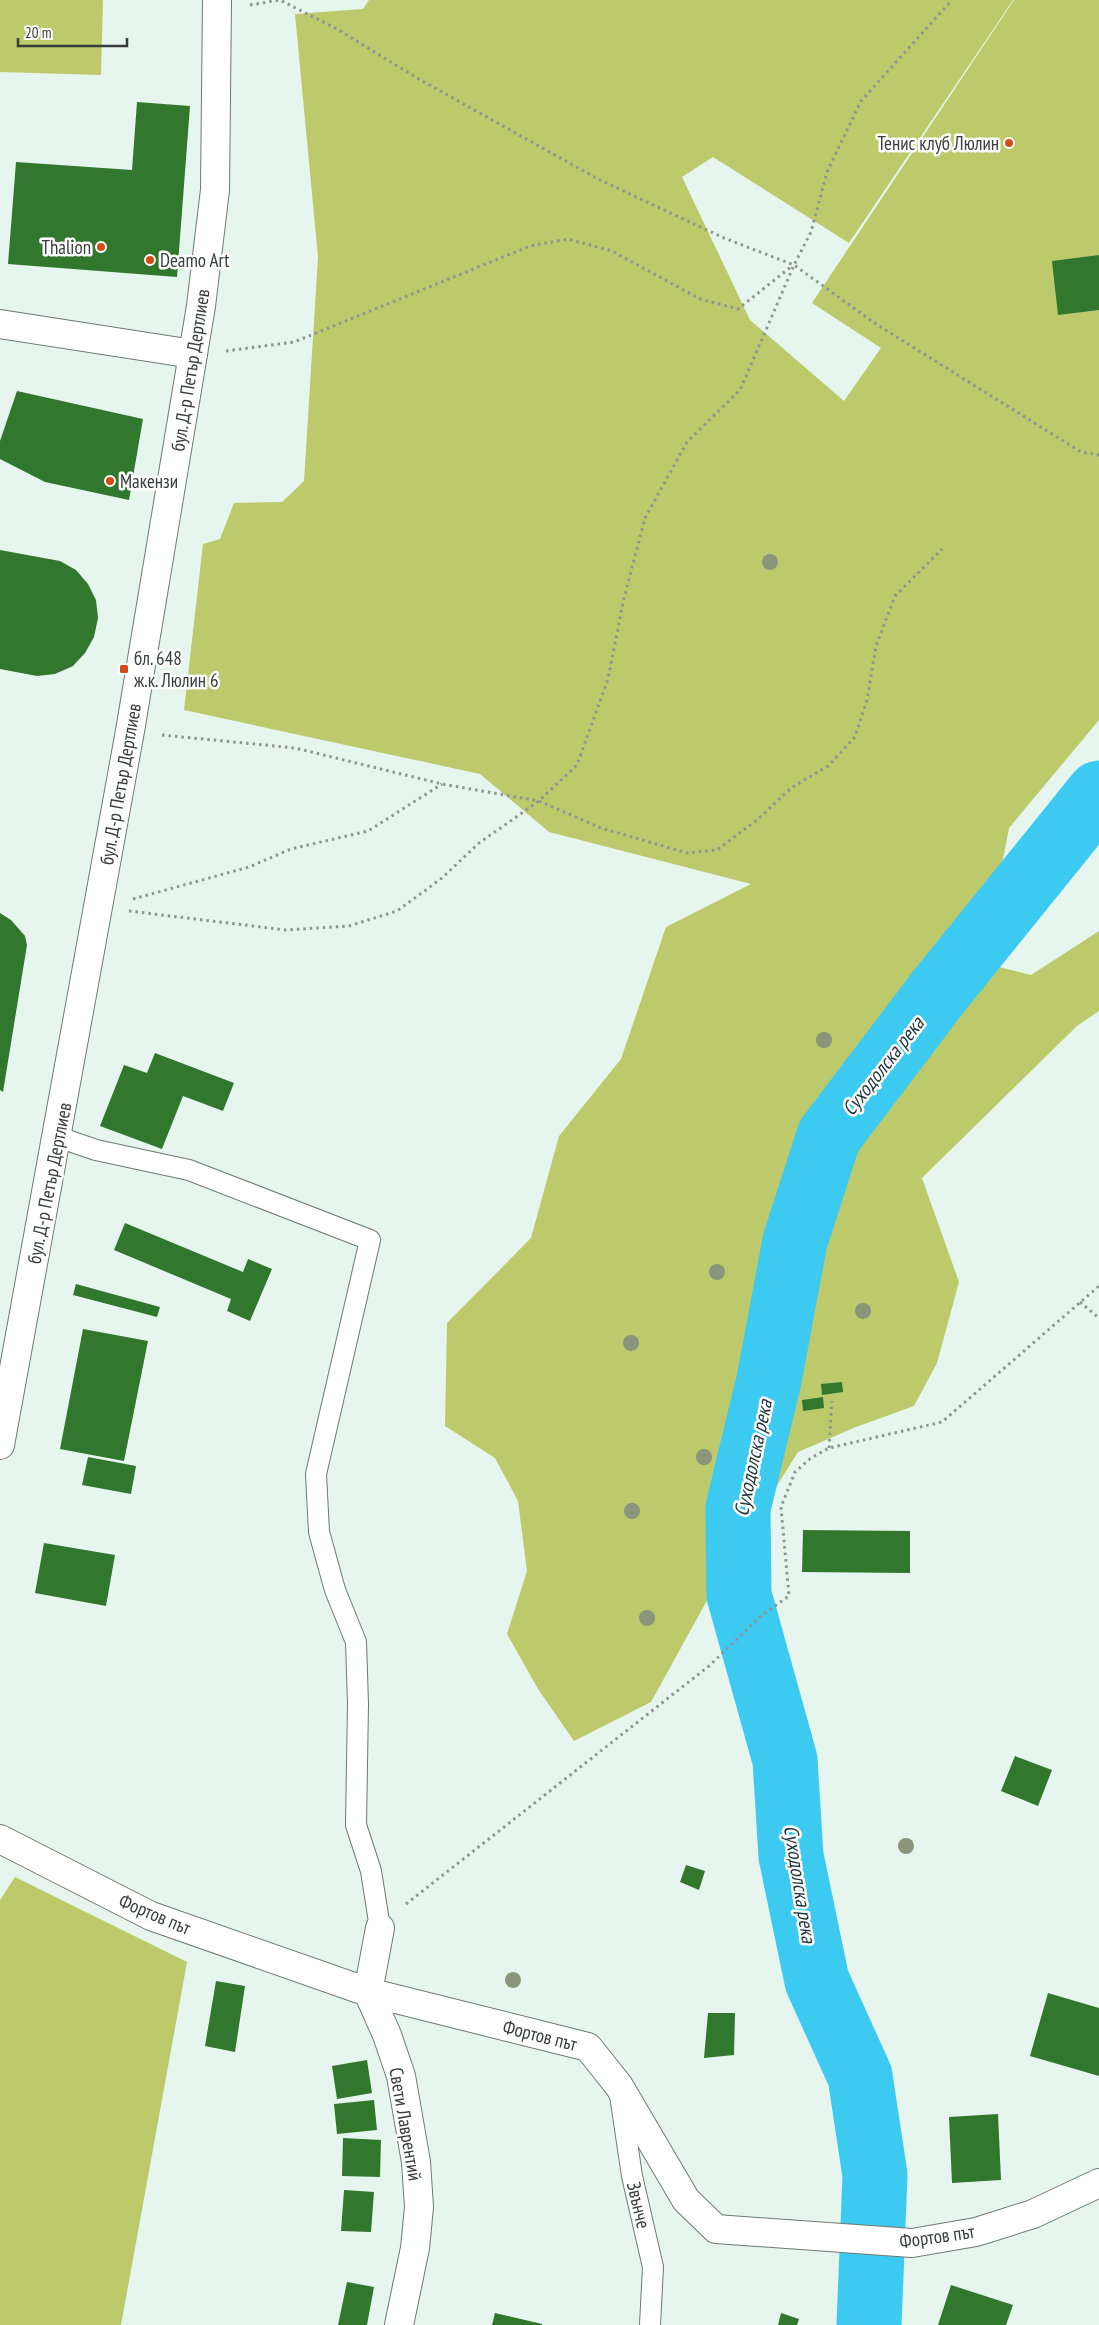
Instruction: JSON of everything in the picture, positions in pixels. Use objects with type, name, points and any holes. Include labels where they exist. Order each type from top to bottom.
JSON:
[{"type":"street","name":"бул. Д-р Петър Дертлиев","points":[[0,1445],[99,908],[202,306],[214,190],[217,5]]},
{"type":"street","points":[[0,324],[193,354]]},
{"type":"street","name":"Фортов път","points":[[0,1839],[151,1916],[368,1992],[588,2047],[619,2086],[686,2200],[716,2228],[837,2239],[912,2243],[976,2232],[1033,2214],[1099,2183]]},
{"type":"street","points":[[368,1992],[380,1928]]},
{"type":"street","name":"Свети Лаврентий","points":[[368,1992],[387,2035],[401,2076],[416,2162],[418,2207],[415,2248],[400,2325]]},
{"type":"lane","points":[[58,1137],[96,1150],[189,1170],[370,1240],[334,1403],[316,1474],[319,1532],[335,1590],[356,1642],[358,1704],[356,1825],[371,1871],[380,1928]]},
{"type":"lane","name":"Звънче","points":[[619,2086],[632,2176],[653,2267],[650,2325]]},
{"type":"path","points":[[217,5],[280,0],[338,29],[417,78],[598,180],[724,238],[794,265],[876,324],[1080,452],[1099,455]]},
{"type":"path","points":[[99,908],[286,930],[349,926],[397,911],[442,878],[479,843],[539,801],[577,765],[608,679],[624,598],[645,518],[687,442],[740,390],[794,265],[811,232],[827,172],[861,101],[952,0]]},
{"type":"path","points":[[223,351],[294,342],[530,246],[568,239],[612,251],[700,299],[738,309],[794,265]]},
{"type":"path","points":[[130,732],[295,748],[442,784],[539,801],[601,828],[687,853],[717,850],[757,820],[791,788],[828,766],[855,737],[867,700],[876,646],[895,596],[942,549]]},
{"type":"path","points":[[99,908],[200,882],[249,867],[291,849],[368,831],[442,784]]},
{"type":"path","points":[[380,1928],[401,1908],[709,1666],[762,1615],[789,1596],[781,1507],[786,1489],[795,1472],[811,1458],[829,1448],[942,1422],[1099,1286]]},
{"type":"path","points":[[1080,1302],[1099,1318]]},
{"type":"path","points":[[829,1448],[832,1401]]},
{"type":"green space","points":[[0,0],[103,0],[101,75],[0,72]]},
{"type":"green space","points":[[369,0],[1013,0],[849,243],[713,157],[682,177],[750,320],[844,401],[881,348],[812,303],[1014,0],[1099,0],[1099,720],[1009,828],[983,963],[1031,975],[1099,931],[1099,1011],[1077,1026],[922,1178],[959,1282],[937,1363],[914,1406],[856,1427],[798,1452],[721,1575],[651,1702],[574,1741],[538,1689],[507,1634],[527,1571],[518,1501],[495,1458],[445,1426],[447,1323],[531,1238],[559,1136],[621,1059],[666,927],[751,884],[549,832],[480,774],[184,710],[203,544],[220,539],[234,503],[282,502],[304,481],[318,257],[295,14],[363,9]]},
{"type":"green space","points":[[15,1877],[187,1962],[121,2325],[0,2325],[0,1900]]},
{"type":"building","points":[[137,102],[190,106],[177,277],[8,264],[16,162],[132,170]]},
{"type":"building","points":[[1099,255],[1099,310],[1058,315],[1052,261]]},
{"type":"building","points":[[17,391],[143,419],[129,500],[45,482],[0,459],[0,441]]},
{"type":"building","points":[[0,550],[60,561],[76,570],[88,584],[96,600],[98,618],[94,637],[85,653],[73,666],[55,674],[37,676],[0,669]]},
{"type":"building","points":[[0,913],[11,920],[25,936],[27,945],[3,1092],[0,1090]]},
{"type":"building","points":[[155,1053],[234,1083],[223,1111],[183,1096],[162,1149],[100,1126],[124,1065],[147,1073]]},
{"type":"building","points":[[125,1223],[243,1272],[248,1259],[272,1269],[250,1321],[227,1311],[231,1299],[114,1250]]},
{"type":"building","points":[[76,1284],[160,1307],[157,1317],[73,1295]]},
{"type":"building","points":[[83,1329],[148,1341],[124,1461],[60,1449]]},
{"type":"building","points":[[842,1382],[843,1392],[822,1395],[821,1384]]},
{"type":"building","points":[[823,1397],[824,1408],[803,1411],[802,1400]]},
{"type":"building","points":[[88,1457],[136,1466],[131,1494],[82,1485]]},
{"type":"building","points":[[803,1530],[910,1531],[910,1573],[802,1572]]},
{"type":"building","points":[[44,1543],[115,1555],[106,1606],[35,1593]]},
{"type":"building","points":[[1015,1756],[1052,1770],[1038,1806],[1001,1791]]},
{"type":"building","points":[[686,1865],[705,1871],[699,1890],[680,1882]]},
{"type":"building","points":[[216,1981],[245,1986],[235,2052],[205,2046]]},
{"type":"building","points":[[1048,1993],[1099,2008],[1099,2076],[1030,2056]]},
{"type":"building","points":[[708,2013],[735,2013],[734,2055],[704,2058]]},
{"type":"building","points":[[367,2060],[372,2093],[337,2099],[332,2066]]},
{"type":"building","points":[[374,2100],[377,2130],[337,2134],[334,2104]]},
{"type":"building","points":[[998,2114],[1001,2180],[952,2183],[949,2117]]},
{"type":"building","points":[[343,2138],[381,2140],[380,2177],[342,2176]]},
{"type":"building","points":[[344,2190],[374,2192],[371,2232],[341,2231]]},
{"type":"building","points":[[347,2282],[374,2287],[367,2325],[338,2325]]},
{"type":"building","points":[[951,2285],[1013,2305],[1006,2325],[938,2325]]},
{"type":"building","points":[[495,2313],[542,2324],[542,2325],[492,2325]]},
{"type":"building","points":[[781,2313],[799,2319],[797,2325],[778,2325]]},
{"type":"waterway","name":"Суходолска река","points":[[869,2325],[875,2175],[860,2076],[817,1981],[791,1856],[785,1760],[739,1595],[738,1508],[769,1380],[795,1241],[829,1136],[939,991],[1099,793]]},
{"type":"place","name":"Тенис клуб Люлин","points":[[1009,143]]},
{"type":"place","name":"Thalion","points":[[101,247]]},
{"type":"place","name":"Deamo Art","points":[[150,260]]},
{"type":"place","name":"Макензи","points":[[110,481]]},
{"type":"place","name":"бл. 648 ж.к. Люлин 6","points":[[124,669]]}]
